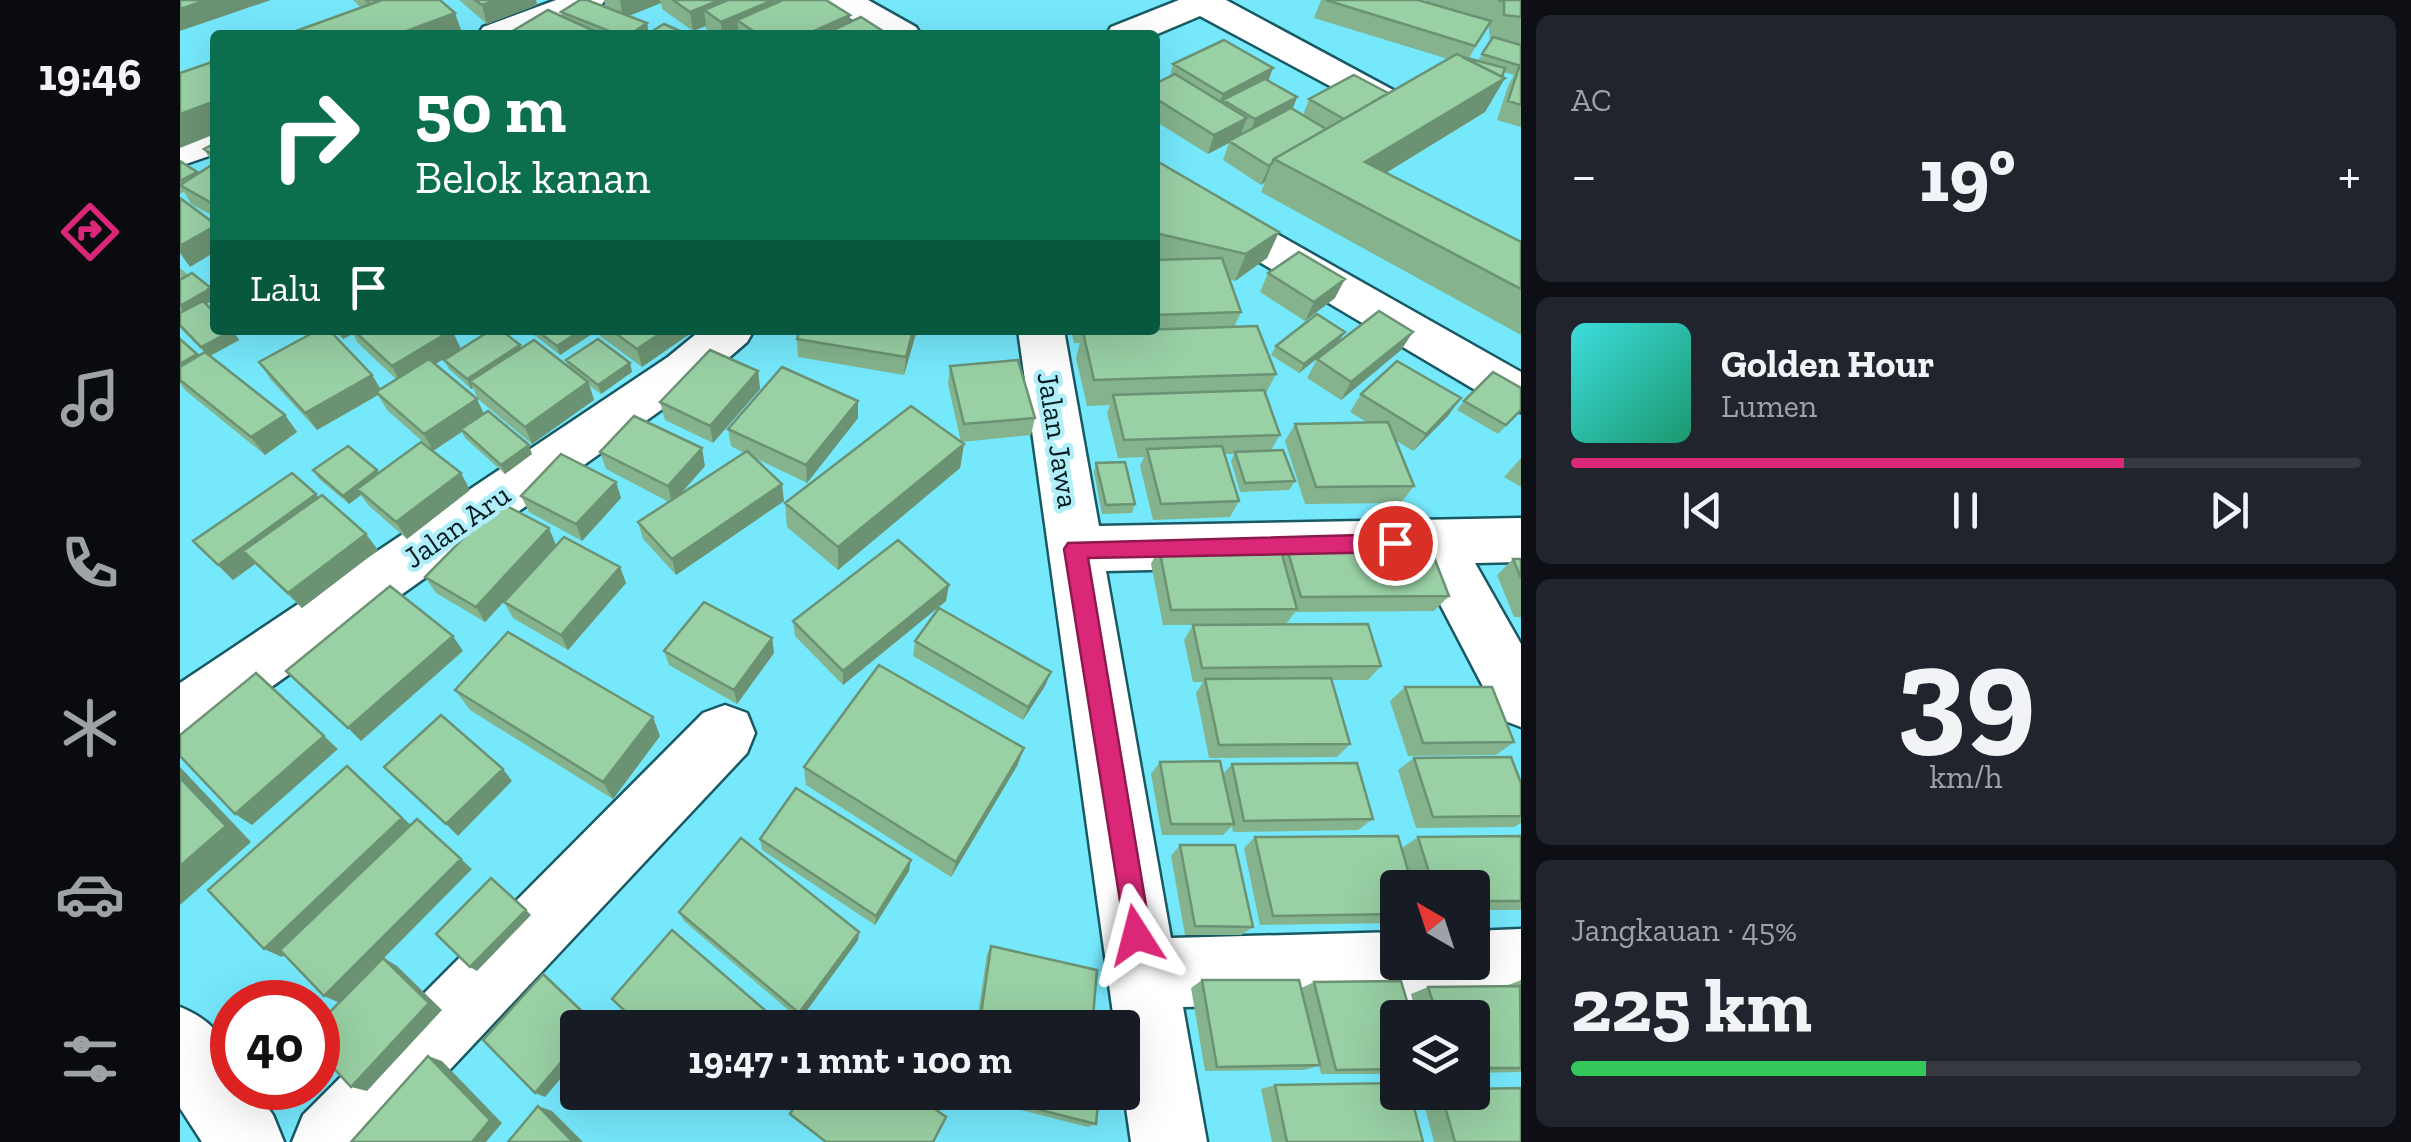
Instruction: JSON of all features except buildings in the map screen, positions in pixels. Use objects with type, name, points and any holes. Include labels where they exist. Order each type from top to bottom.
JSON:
[{"type":"street","points":[[843,0],[895,30]]},
{"type":"street","points":[[1136,30],[1206,1],[1382,99]]},
{"type":"street","points":[[514,30],[587,9]]},
{"type":"street","points":[[180,154],[210,142]]},
{"type":"street","points":[[1160,185],[1521,394]]},
{"type":"street","name":"Jalan Aru","points":[[180,718],[685,369],[725,335]]},
{"type":"street","name":"Jalan Jawa","points":[[1042,335],[1170,1142]]},
{"type":"street","points":[[1076,549],[1521,540]]},
{"type":"street","points":[[1434,542],[1521,700]]},
{"type":"street","points":[[330,1142],[725,734]]},
{"type":"street","points":[[1143,974],[1521,964]]},
{"type":"street","points":[[180,1043],[246,1142]]},
{"type":"route","points":[[1136,935],[1076,549],[1395,543]]}]
